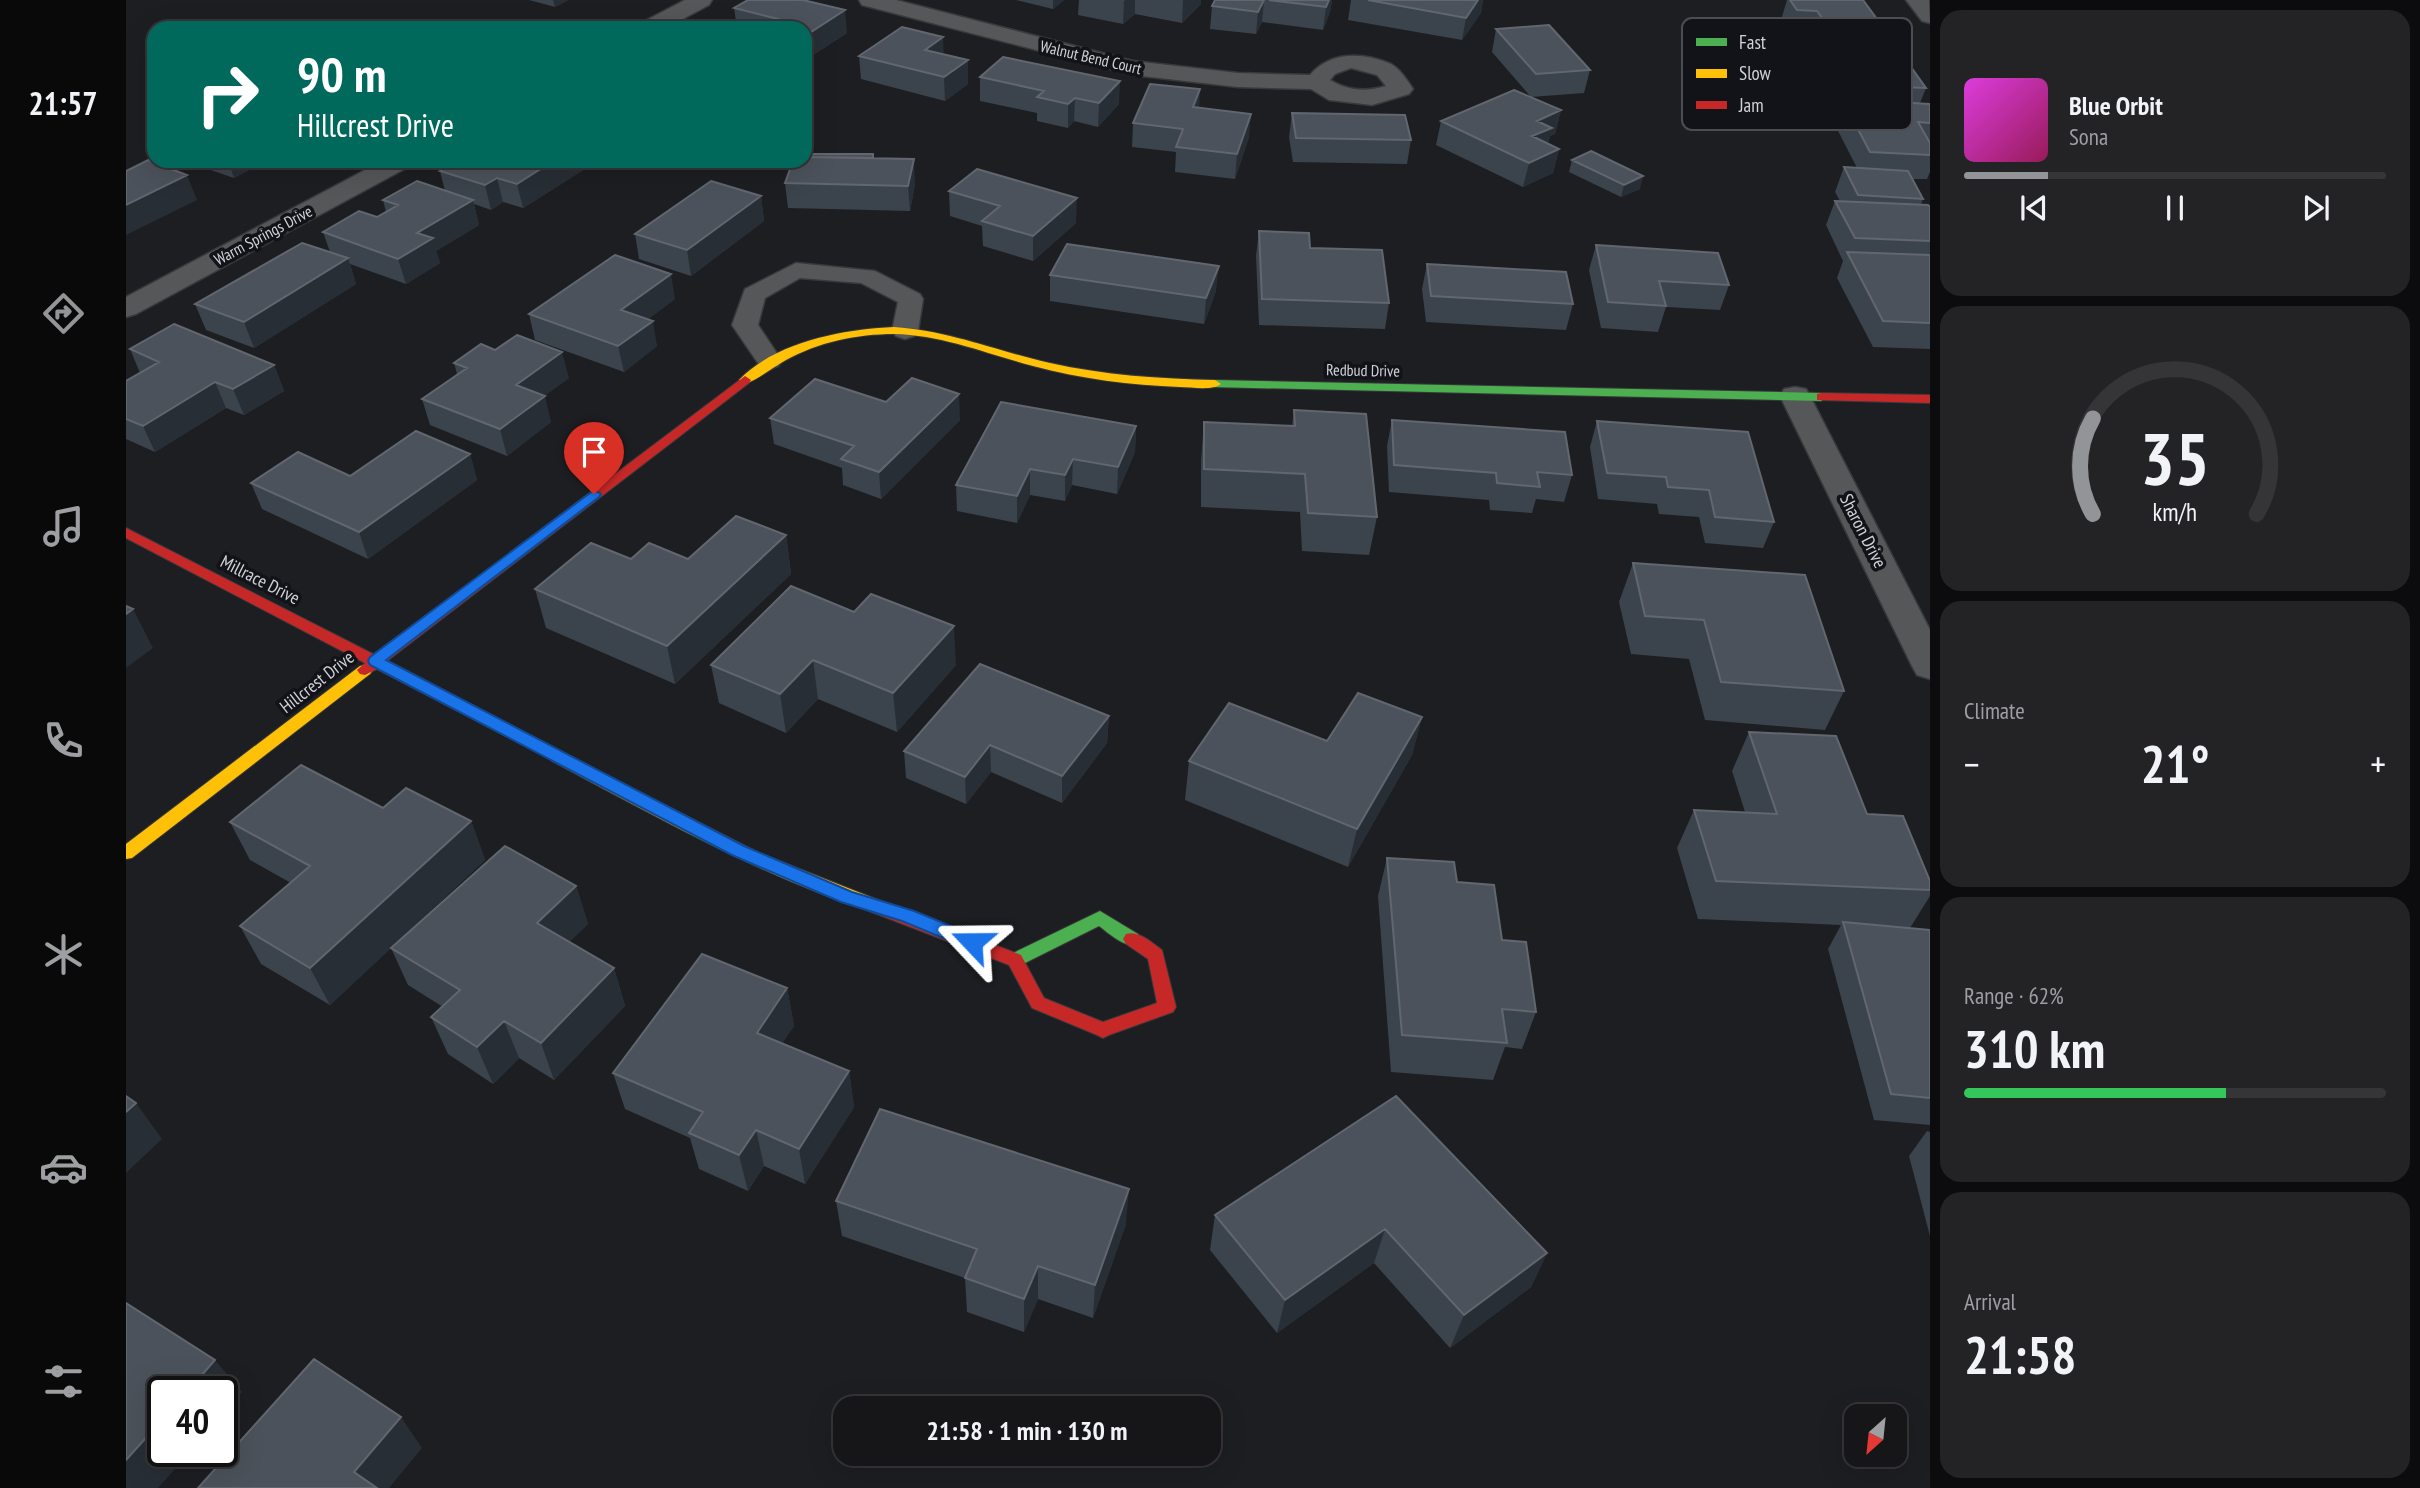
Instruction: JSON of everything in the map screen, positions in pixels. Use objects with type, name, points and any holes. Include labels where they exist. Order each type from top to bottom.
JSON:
[{"type":"street","points":[[662,21],[701,0]]},
{"type":"street","name":"Walnut Bend Court","points":[[870,0],[1133,68],[1238,80],[1316,82]]},
{"type":"street","points":[[1917,0],[1930,16]]},
{"type":"street","name":"Warm Springs Drive","points":[[126,308],[388,168]]},
{"type":"street","name":"Redbud Drive","points":[[802,345],[853,332],[905,331],[951,338],[1058,369],[1155,383],[1930,399]]},
{"type":"street","name":"Hillcrest Drive","points":[[126,853],[769,361],[802,345]]},
{"type":"street","name":"Sharon Drive","points":[[1796,397],[1930,666]]},
{"type":"street","name":"Millrace Drive","points":[[126,532],[738,851],[847,897],[908,916],[1015,960]]},
{"type":"street","points":[[1100,918],[1156,955],[1167,1007],[1104,1030],[1038,1003],[1015,960],[1100,918]]},
{"type":"lane","points":[[769,361],[745,325],[754,294],[796,270],[866,276],[911,299],[905,331]]},
{"type":"building","points":[[748,0],[803,0],[845,10],[812,31],[812,21],[775,21],[778,19],[734,8]]},
{"type":"building","points":[[1215,0],[1264,0],[1258,12],[1212,6]]},
{"type":"building","points":[[1269,0],[1329,0],[1326,7]]},
{"type":"building","points":[[1368,0],[1478,0],[1466,18]]},
{"type":"building","points":[[1790,0],[1863,0],[1876,18],[1822,18],[1817,11],[1797,10]]},
{"type":"building","points":[[1549,25],[1590,70],[1536,74],[1496,29]]},
{"type":"building","points":[[902,27],[943,37],[925,50],[968,60],[944,77],[859,56]]},
{"type":"building","points":[[1003,57],[1120,81],[1099,103],[1075,98],[1068,104],[1037,97],[1044,91],[980,77]]},
{"type":"building","points":[[1912,68],[1926,88],[1912,88]]},
{"type":"building","points":[[1150,84],[1200,89],[1193,107],[1251,114],[1237,154],[1176,147],[1183,129],[1133,123]]},
{"type":"building","points":[[1514,90],[1561,110],[1537,121],[1552,128],[1532,136],[1559,149],[1529,163],[1441,121]]},
{"type":"building","points":[[1912,103],[1930,104],[1930,123],[1918,122],[1930,143],[1930,155],[1870,152],[1858,130],[1912,130]]},
{"type":"building","points":[[1292,113],[1405,115],[1411,140],[1296,138]]},
{"type":"building","points":[[1591,151],[1643,176],[1624,185],[1572,160]]},
{"type":"building","points":[[812,154],[873,154],[873,158],[812,157]]},
{"type":"building","points":[[812,157],[914,159],[908,186],[785,183],[790,168],[812,168]]},
{"type":"building","points":[[147,160],[147,168],[169,168],[187,175],[126,205],[126,171]]},
{"type":"building","points":[[1844,167],[1908,171],[1923,199],[1858,195]]},
{"type":"building","points":[[445,168],[542,168],[517,184],[497,178],[485,185],[440,171]]},
{"type":"building","points":[[977,169],[1077,198],[1033,236],[982,221],[1000,206],[949,191]]},
{"type":"building","points":[[417,181],[473,200],[417,233],[433,238],[398,259],[323,232],[359,211],[377,217],[398,205],[383,200]]},
{"type":"building","points":[[711,181],[761,196],[687,250],[635,234]]},
{"type":"building","points":[[1835,201],[1928,205],[1930,241],[1855,238]]},
{"type":"building","points":[[1259,231],[1309,233],[1310,248],[1382,250],[1389,303],[1262,299]]},
{"type":"building","points":[[302,243],[348,258],[244,322],[195,304]]},
{"type":"building","points":[[1067,244],[1219,266],[1206,298],[1050,275]]},
{"type":"building","points":[[1596,245],[1718,253],[1729,285],[1659,281],[1666,306],[1608,302]]},
{"type":"building","points":[[1847,252],[1930,255],[1930,323],[1883,321]]},
{"type":"building","points":[[615,255],[671,274],[621,310],[653,321],[618,346],[529,314]]},
{"type":"building","points":[[1427,264],[1566,272],[1573,304],[1431,296]]},
{"type":"building","points":[[174,324],[274,365],[233,389],[215,382],[143,426],[126,419],[126,381],[159,362],[130,349]]},
{"type":"building","points":[[517,335],[562,352],[516,385],[545,396],[500,429],[422,399],[467,368],[454,363],[481,344],[495,350]]},
{"type":"building","points":[[912,378],[959,394],[879,472],[841,459],[854,446],[770,418],[815,379],[886,402]]},
{"type":"building","points":[[1001,402],[1136,426],[1118,467],[1073,459],[1065,475],[1030,469],[1017,496],[956,485]]},
{"type":"building","points":[[1294,410],[1366,414],[1377,517],[1308,513],[1305,474],[1204,469],[1204,422],[1295,426]]},
{"type":"building","points":[[1392,420],[1565,432],[1572,475],[1537,472],[1540,487],[1497,483],[1496,473],[1394,465]]},
{"type":"building","points":[[1597,421],[1748,432],[1774,522],[1715,517],[1709,490],[1668,487],[1666,477],[1607,473]]},
{"type":"building","points":[[416,431],[470,454],[359,532],[251,483],[298,452],[350,476]]},
{"type":"building","points":[[736,516],[786,535],[667,646],[535,589],[591,543],[631,559],[649,543],[688,559]]},
{"type":"building","points":[[1633,563],[1805,575],[1844,691],[1721,682],[1704,620],[1645,616]]},
{"type":"building","points":[[791,586],[854,612],[871,594],[954,626],[893,693],[813,660],[780,694],[711,665]]},
{"type":"building","points":[[980,664],[1109,716],[1062,776],[990,745],[965,777],[904,751]]},
{"type":"building","points":[[1358,693],[1422,717],[1357,829],[1189,761],[1229,703],[1327,741]]},
{"type":"building","points":[[1749,732],[1836,736],[1867,814],[1903,816],[1930,881],[1930,890],[1716,881],[1694,810],[1777,814]]},
{"type":"building","points":[[301,765],[383,808],[406,788],[471,821],[310,968],[240,926],[310,866],[230,822]]},
{"type":"building","points":[[505,846],[576,886],[537,923],[614,968],[541,1043],[504,1021],[477,1047],[431,1017],[460,990],[391,948]]},
{"type":"building","points":[[1387,858],[1454,862],[1457,882],[1494,885],[1502,940],[1526,942],[1536,1012],[1502,1009],[1507,1043],[1402,1035]]},
{"type":"building","points":[[1843,922],[1930,930],[1930,1098],[1891,1094]]},
{"type":"building","points":[[702,954],[787,988],[757,1033],[849,1071],[799,1149],[756,1130],[739,1155],[689,1133],[703,1112],[613,1073]]},
{"type":"building","points":[[126,1096],[136,1103],[126,1112]]},
{"type":"building","points":[[1396,1096],[1547,1253],[1464,1315],[1385,1229],[1285,1300],[1215,1215]]},
{"type":"building","points":[[880,1109],[1129,1189],[1095,1285],[1038,1266],[1024,1299],[965,1278],[977,1249],[836,1201]]},
{"type":"building","points":[[126,1303],[215,1360],[201,1376],[147,1376],[147,1437],[126,1460]]},
{"type":"building","points":[[314,1359],[401,1417],[354,1472],[377,1488],[198,1488],[217,1467],[238,1467],[238,1444]]},
{"type":"traffic: fast","points":[[1215,384],[1821,397]]},
{"type":"traffic: fast","points":[[1015,960],[1100,918],[1132,939]]},
{"type":"traffic: slow","points":[[745,380],[791,352],[816,343],[841,336],[894,331],[948,337],[1038,364],[1092,375],[1215,384]]},
{"type":"traffic: slow","points":[[126,853],[365,670]]},
{"type":"traffic: slow","points":[[558,757],[753,858],[793,876],[875,906]]},
{"type":"traffic: jam","points":[[365,670],[745,380]]},
{"type":"traffic: jam","points":[[1821,397],[1930,399]]},
{"type":"traffic: jam","points":[[126,532],[558,757]]},
{"type":"traffic: jam","points":[[875,906],[1015,960],[1038,1003],[1103,1030],[1167,1007],[1156,955],[1132,939]]},
{"type":"route","points":[[594,494],[375,661],[738,851],[847,897],[908,916],[972,942]]}]
